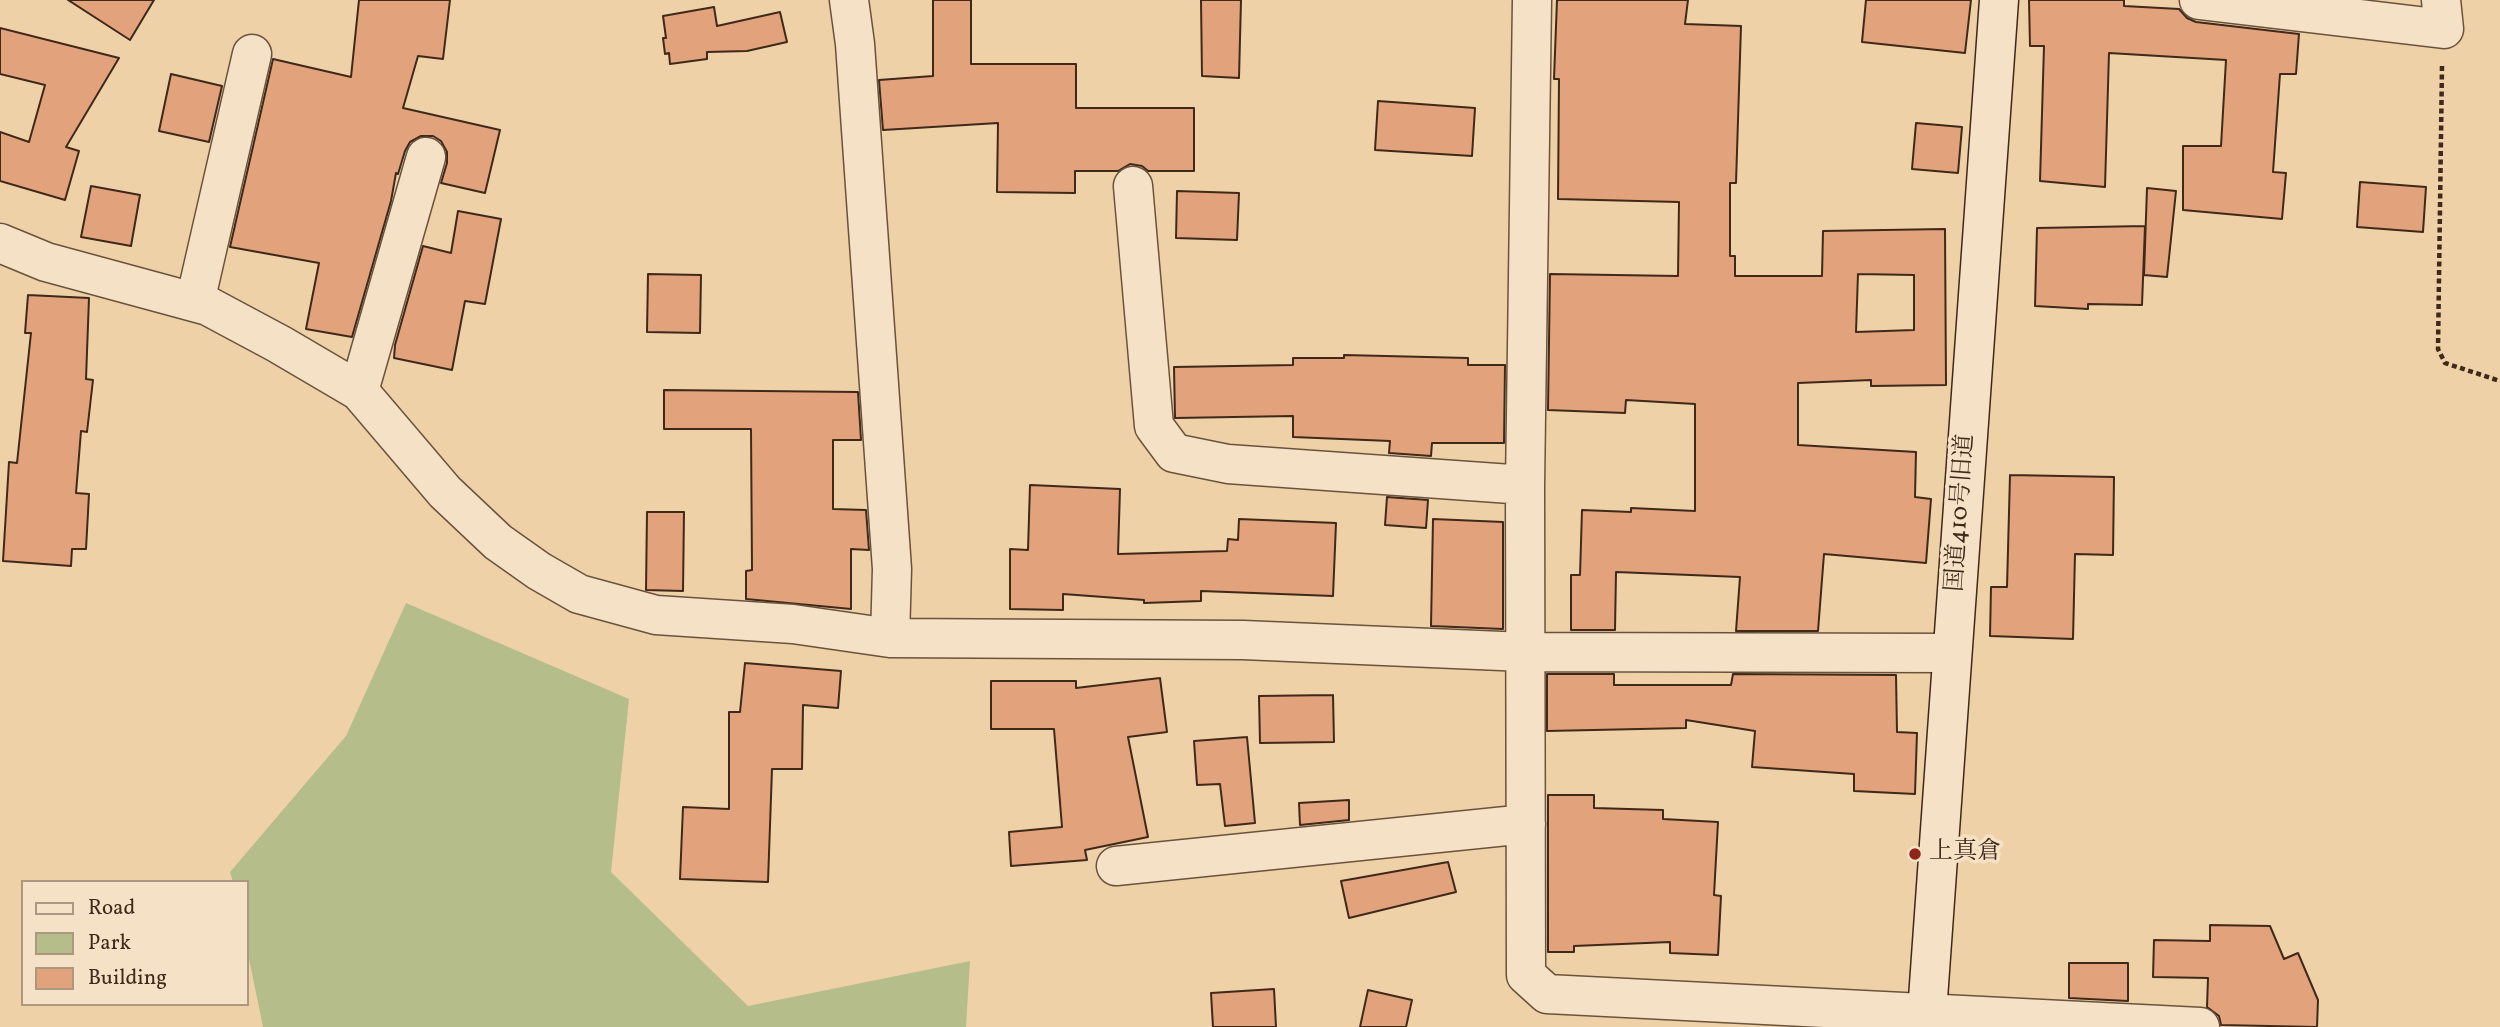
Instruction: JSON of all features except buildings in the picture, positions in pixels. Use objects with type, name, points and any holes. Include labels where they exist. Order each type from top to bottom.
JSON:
[{"type":"street","points":[[849,0],[855,44],[891,555],[890,638]]},
{"type":"street","points":[[1532,0],[1525,485],[1526,975],[1547,994],[1697,1014],[2200,1027]]},
{"type":"street","name":"国道410号旧道","points":[[1926,1020],[1999,0]]},
{"type":"street","points":[[2199,0],[2442,15]]},
{"type":"street","points":[[195,303],[252,54]]},
{"type":"street","points":[[359,391],[426,157]]},
{"type":"street","points":[[1133,186],[1154,426],[1174,453],[1228,464],[1525,485]]},
{"type":"street","points":[[0,243],[46,262],[208,306],[279,344],[359,391],[446,492],[498,542],[539,571],[579,594],[656,615],[793,624],[890,638],[1243,640],[1525,652],[1952,653]]},
{"type":"street","points":[[1116,866],[1526,824]]},
{"type":"path","points":[[2442,15],[2438,349],[2445,363],[2500,381]]},
{"type":"green space","points":[[406,603],[629,699],[611,872],[748,1006],[970,961],[966,1027],[263,1027],[248,954],[248,880],[232,880],[230,872],[346,736]]},
{"type":"place","name":"上真倉","points":[[1915,854]]}]
